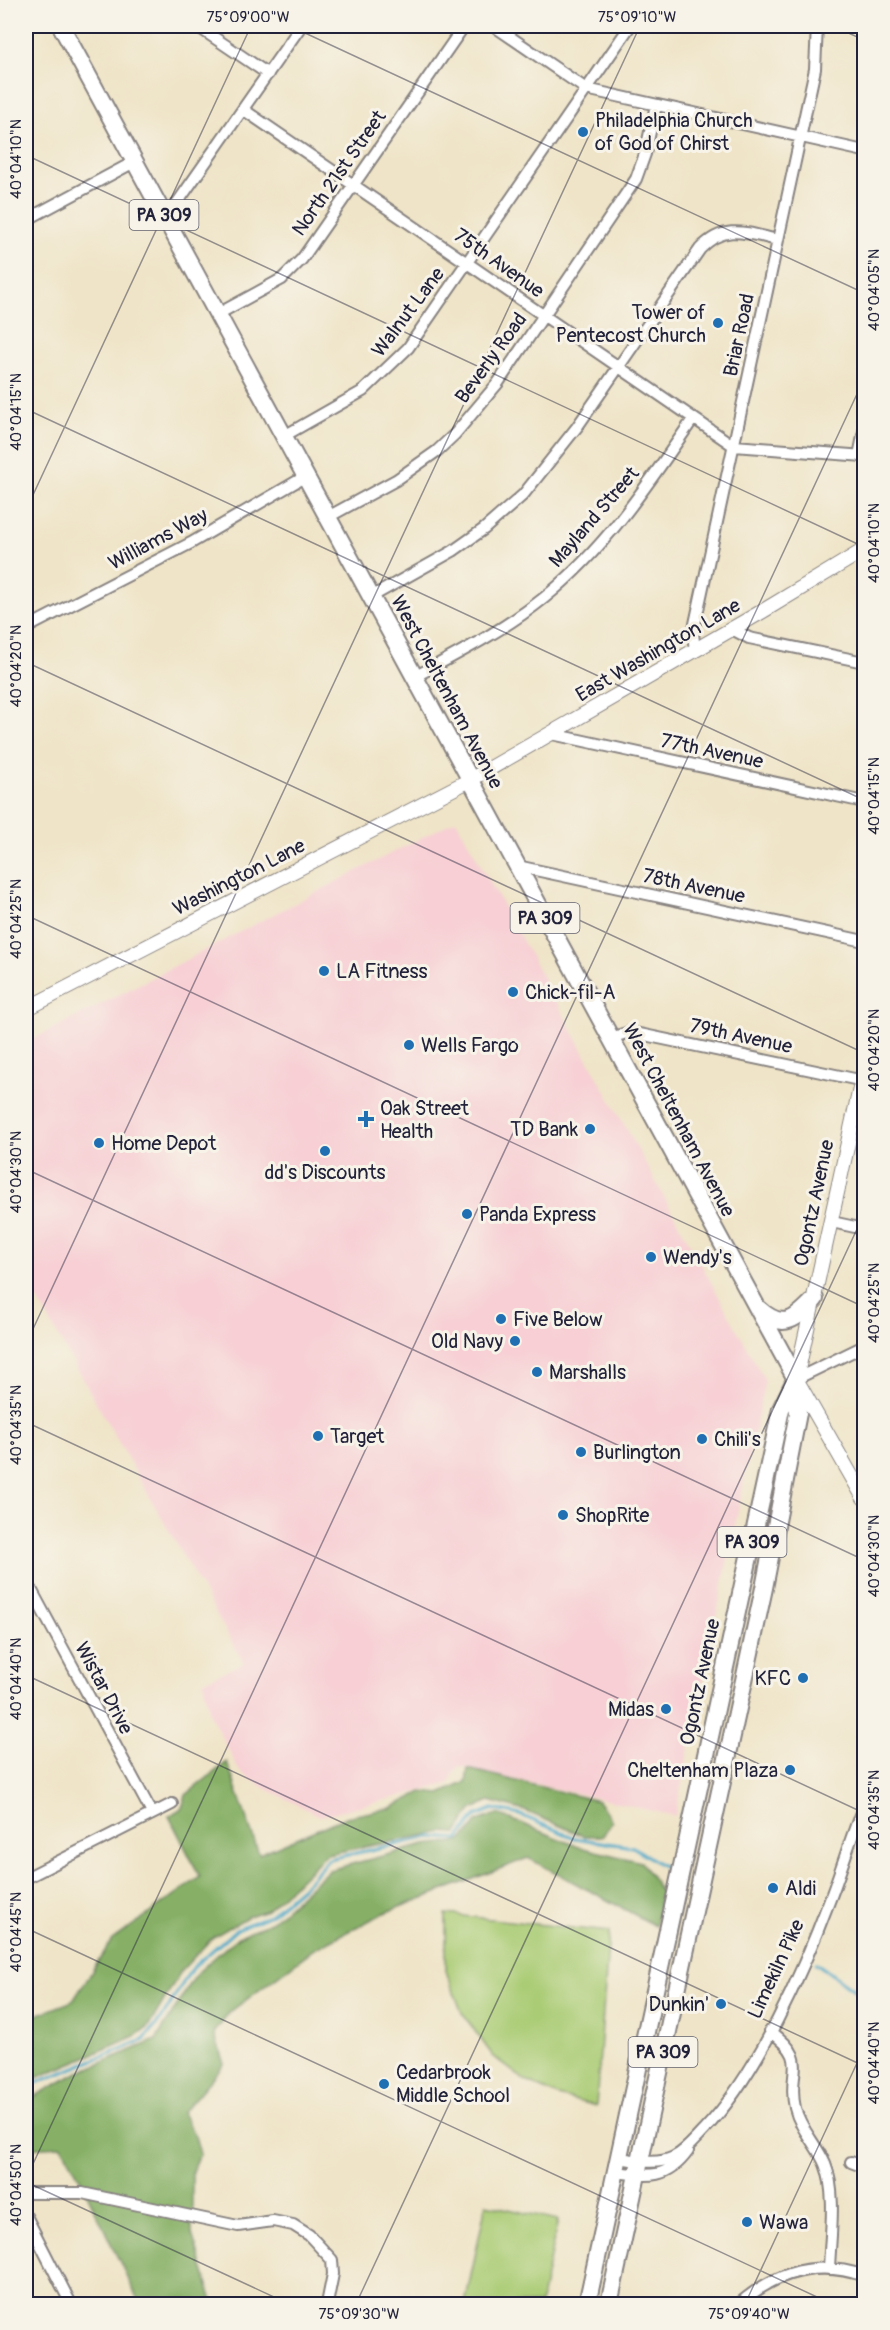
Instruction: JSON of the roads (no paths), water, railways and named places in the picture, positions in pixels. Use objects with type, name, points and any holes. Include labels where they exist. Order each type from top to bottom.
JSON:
[{"type":"highway","name":"West Cheltenham Avenue","points":[[61,26],[796,1379]]},
{"type":"highway","points":[[758,1308],[774,1319],[791,1321],[797,1318],[815,1299]]},
{"type":"highway","name":"Ogontz Avenue","points":[[619,2165],[780,1409],[796,1379]]},
{"type":"highway","name":"Ogontz Avenue","points":[[638,2168],[766,1579],[798,1413],[796,1379]]},
{"type":"highway","name":"PA 309","points":[[587,2304],[619,2165]]},
{"type":"highway","name":"PA 309","points":[[609,2304],[638,2168]]},
{"type":"main road","name":"East Washington Lane","points":[[470,780],[695,651],[864,550]]},
{"type":"main road","name":"Washington Lane","points":[[26,1010],[470,780]]},
{"type":"main road","name":"Ogontz Avenue","points":[[796,1379],[864,1077]]},
{"type":"main road","points":[[796,1379],[864,1498]]},
{"type":"street","points":[[197,26],[268,74]]},
{"type":"street","points":[[166,219],[301,26]]},
{"type":"street","name":"North 21st Street","points":[[218,314],[282,279],[293,270],[464,26]]},
{"type":"street","points":[[494,26],[586,89],[864,151]]},
{"type":"street","name":"Walnut Lane","points":[[284,436],[350,401],[385,372],[408,348],[630,26]]},
{"type":"street","name":"Briar Road","points":[[695,651],[693,633],[815,69],[817,26]]},
{"type":"street","name":"Beverly Road","points":[[328,518],[396,480],[437,451],[455,434],[498,383],[636,179],[645,154],[656,105]]},
{"type":"street","name":"75th Avenue","points":[[244,110],[734,446]]},
{"type":"street","points":[[26,220],[134,162]]},
{"type":"street","points":[[371,597],[453,551],[484,529],[523,495],[577,428],[700,249],[708,241],[717,234],[729,232],[740,232],[777,240]]},
{"type":"street","name":"Mayland Street","points":[[414,677],[492,634],[544,598],[564,581],[615,527],[693,419]]},
{"type":"street","points":[[734,446],[862,456],[864,431]]},
{"type":"street","name":"Williams Way","points":[[26,628],[191,543],[306,476]]},
{"type":"street","points":[[732,629],[749,638],[864,662]]},
{"type":"street","name":"77th Avenue","points":[[552,734],[864,802]]},
{"type":"street","name":"78th Avenue","points":[[517,866],[864,941]]},
{"type":"street","name":"79th Avenue","points":[[610,1038],[630,1032],[864,1077]]},
{"type":"street","points":[[832,1222],[864,1228]]},
{"type":"street","points":[[796,1379],[864,1346]]},
{"type":"street","name":"Wistar Drive","points":[[26,1580],[152,1814]]},
{"type":"street","points":[[26,1878],[172,1804]]},
{"type":"street","name":"Limekiln Pike","points":[[619,2165],[638,2168],[673,2157],[689,2146],[720,2113],[770,2031],[812,1946],[864,1805]]},
{"type":"street","points":[[770,2031],[786,2042],[796,2060],[795,2107],[802,2127],[825,2165],[831,2198],[829,2270]]},
{"type":"street","points":[[852,2162],[864,2167]]},
{"type":"street","points":[[26,2193],[82,2193],[238,2226],[273,2221],[292,2225],[309,2235],[332,2260],[333,2274],[327,2304]]},
{"type":"street","points":[[26,2216],[70,2304]]},
{"type":"street","points":[[739,2304],[757,2289],[785,2274],[816,2268],[849,2271],[864,2276]]},
{"type":"waterway","points":[[26,2087],[144,2040],[162,2018],[192,1968],[237,1929],[270,1915],[304,1886],[329,1859],[430,1837],[458,1839],[476,1816],[493,1809],[520,1815],[575,1838],[633,1847],[666,1868]]},
{"type":"waterway","points":[[816,1963],[864,1997]]},
{"type":"place","name":"Philadelphia Church of God of Chirst","points":[[583,132]]},
{"type":"place","name":"Tower of Pentecost Church","points":[[718,323]]},
{"type":"place","name":"LA Fitness","points":[[324,971]]},
{"type":"place","name":"Chick-fil-A","points":[[513,992]]},
{"type":"place","name":"Wells Fargo","points":[[409,1045]]},
{"type":"place","name":"Oak Street Health","points":[[366,1119]]},
{"type":"place","name":"TD Bank","points":[[590,1129]]},
{"type":"place","name":"Home Depot","points":[[99,1143]]},
{"type":"place","name":"dd's Discounts","points":[[325,1151]]},
{"type":"place","name":"Panda Express","points":[[467,1214]]},
{"type":"place","name":"Wendy's","points":[[651,1257]]},
{"type":"place","name":"Five Below","points":[[501,1319]]},
{"type":"place","name":"Old Navy","points":[[515,1341]]},
{"type":"place","name":"Marshalls","points":[[537,1372]]},
{"type":"place","name":"Target","points":[[318,1436]]},
{"type":"place","name":"Chili's","points":[[702,1439]]},
{"type":"place","name":"Burlington","points":[[581,1452]]},
{"type":"place","name":"ShopRite","points":[[563,1515]]},
{"type":"place","name":"KFC","points":[[803,1678]]},
{"type":"place","name":"Midas","points":[[666,1709]]},
{"type":"place","name":"Cheltenham Plaza","points":[[790,1770]]},
{"type":"place","name":"Aldi","points":[[773,1888]]},
{"type":"place","name":"Dunkin'","points":[[721,2004]]},
{"type":"place","name":"Cedarbrook Middle School","points":[[384,2084]]},
{"type":"place","name":"Wawa","points":[[747,2222]]}]
